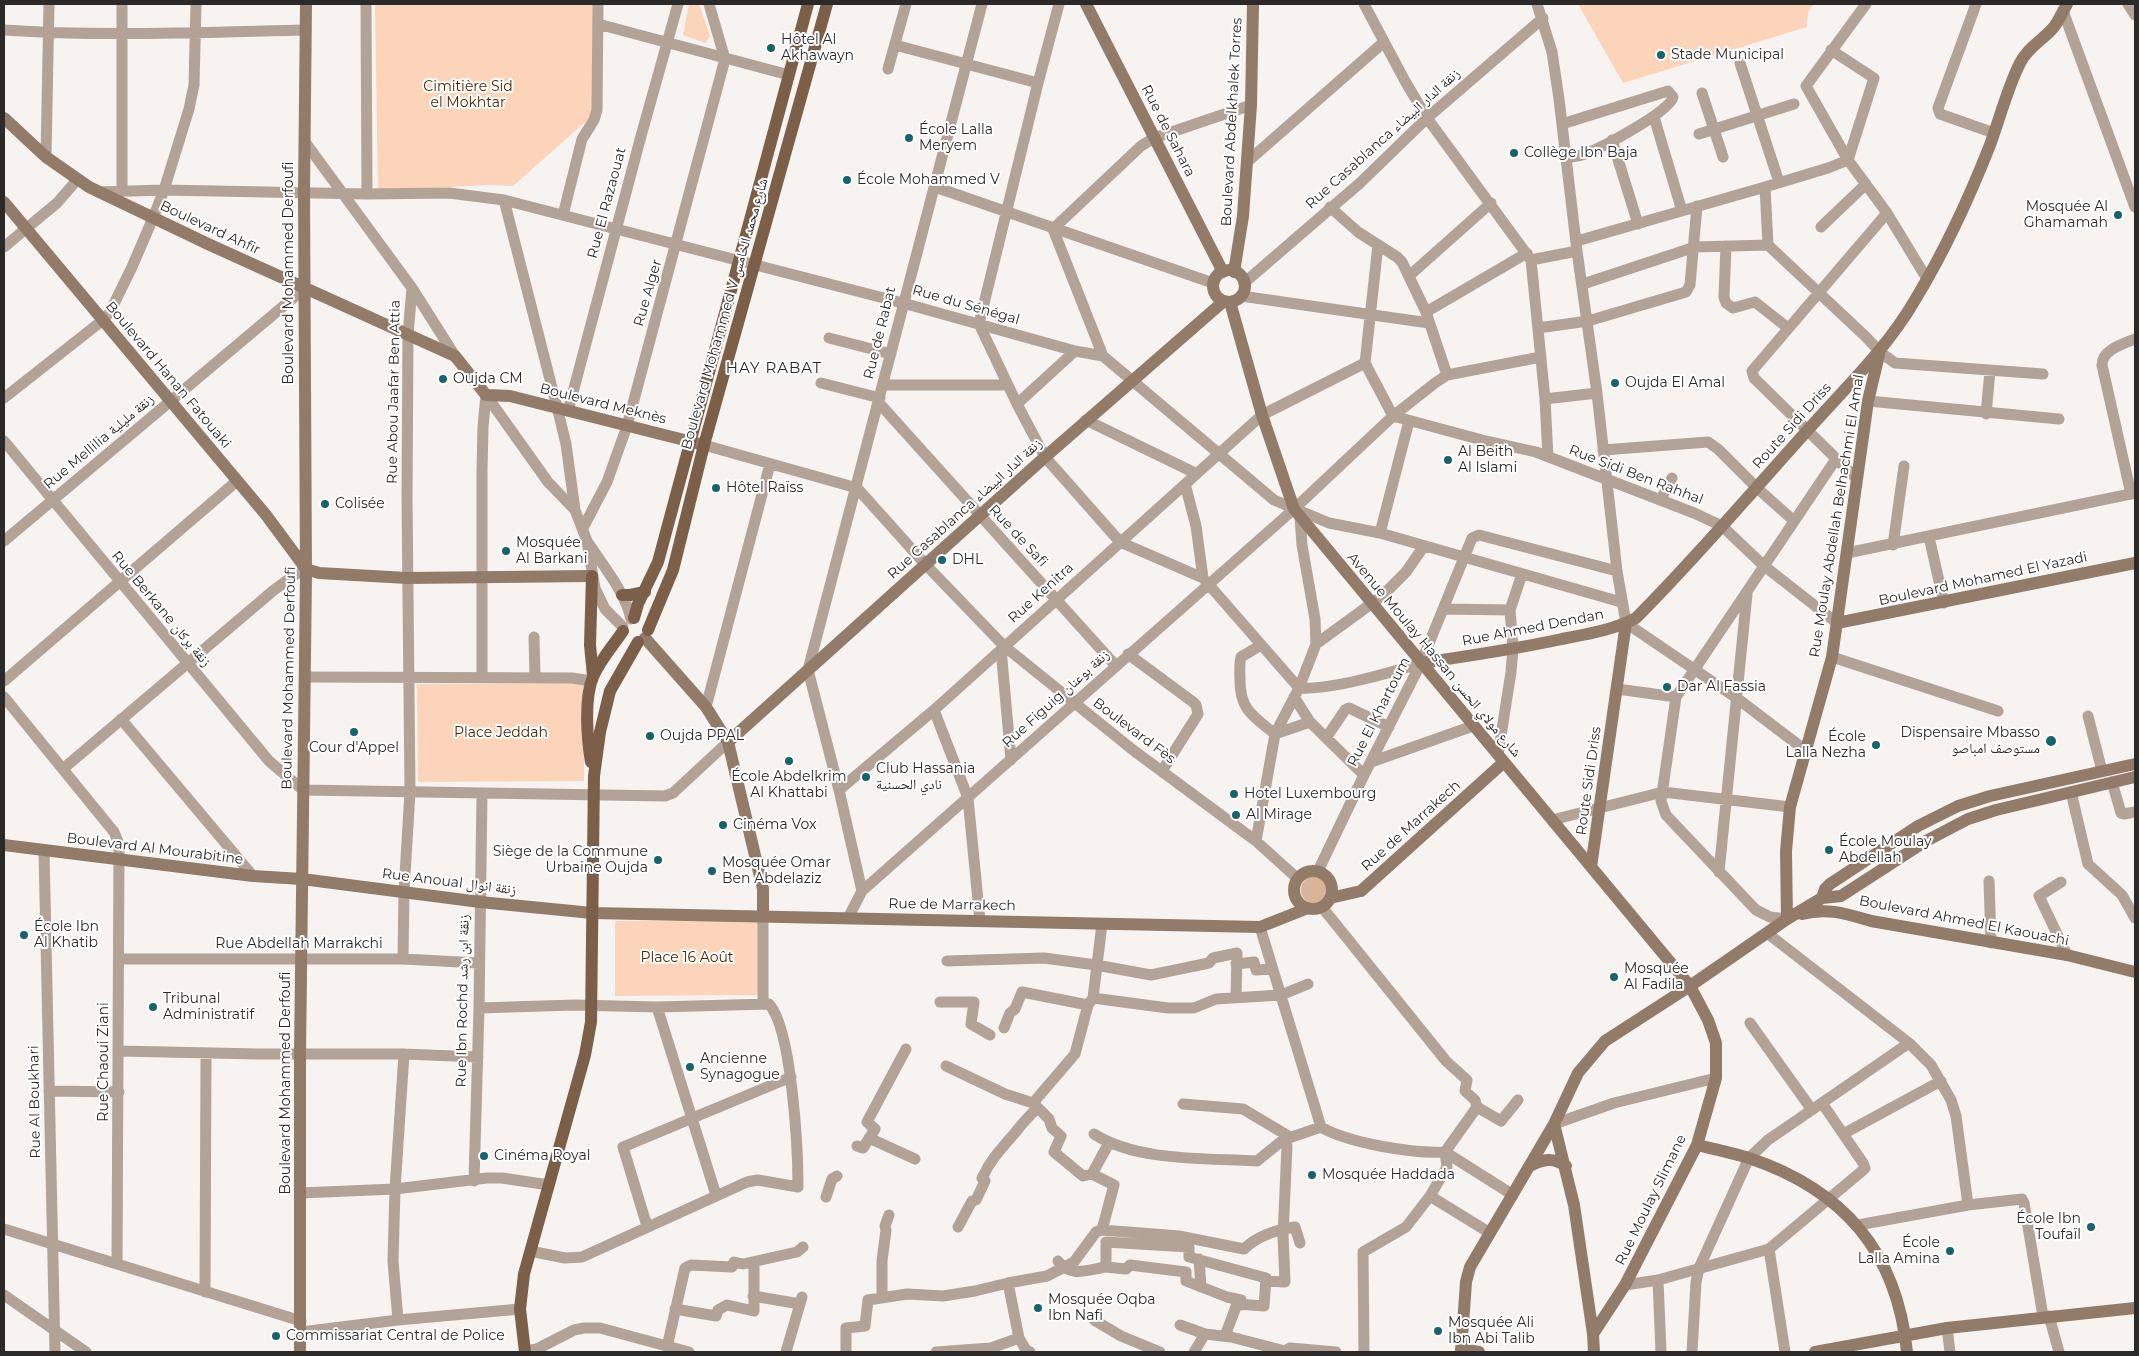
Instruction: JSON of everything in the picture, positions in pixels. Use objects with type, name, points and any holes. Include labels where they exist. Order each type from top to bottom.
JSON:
[{"type":"main road","name":"Boulevard Mohammed V شارع محمد الخامس","points":[[594,776],[590,755],[588,724],[588,704],[593,678],[628,624],[658,562],[808,4]]},
{"type":"main road","name":"Boulevard Mohammed V شارع محمد الخامس","points":[[525,1352],[520,1292],[585,1055],[591,1022],[594,776],[602,724],[610,691],[643,637],[671,577],[704,445],[827,4]]},
{"type":"main road","points":[[592,576],[590,645],[593,678]]},
{"type":"main road","points":[[622,595],[630,596],[645,592]]},
{"type":"main road","points":[[645,622],[643,637],[626,638],[628,624],[645,622]]},
{"type":"street","points":[[46,157],[49,4]]},
{"type":"street","points":[[122,4],[122,191]]},
{"type":"street","points":[[4,398],[103,320],[110,312],[132,267],[164,190],[193,93],[196,4]]},
{"type":"street","name":"Boulevard Mohammed Derfoufi","points":[[300,1352],[300,1053],[306,570],[304,142],[306,4]]},
{"type":"street","points":[[366,4],[367,194]]},
{"type":"street","points":[[563,215],[582,139],[596,116],[598,4]]},
{"type":"street","name":"Rue El Razaouat","points":[[562,409],[616,230],[678,4]]},
{"type":"street","points":[[709,4],[725,59]]},
{"type":"street","points":[[888,69],[906,4]]},
{"type":"street","name":"Rue de Rabat","points":[[808,670],[982,4]]},
{"type":"street","points":[[1059,4],[979,324],[1007,385],[1045,457],[1120,542],[1206,581],[1261,645],[1296,692],[1310,722],[1364,775]]},
{"type":"street","name":"Rue de Sahara","points":[[1086,4],[1154,138],[1229,272],[1241,276],[1235,296]]},
{"type":"street","name":"Boulevard Abdelkhalek Torres","points":[[1229,272],[1243,216],[1251,105],[1253,4]]},
{"type":"street","points":[[1364,4],[1428,118],[1529,256],[1545,399],[1548,457]]},
{"type":"street","points":[[1537,4],[1543,18],[1552,52],[1588,321],[1621,602],[1626,623],[1738,699],[1805,750]]},
{"type":"street","points":[[1866,4],[1806,86],[1848,160],[1887,213],[1927,279]]},
{"type":"street","points":[[1976,4],[1938,108],[1940,114],[1994,133]]},
{"type":"street","points":[[2128,4],[2135,15]]},
{"type":"street","points":[[2063,6],[2135,207]]},
{"type":"street","name":"Route Sidi Driss","points":[[1591,867],[1626,623],[1636,618],[1681,573],[1806,431],[1880,352],[1927,279],[1971,190],[2021,60],[2031,46],[2054,27],[2063,6]]},
{"type":"street","name":"Rue Casablanca زنقة الدار البيضاء","points":[[728,742],[1086,420],[1235,296],[1330,207],[1360,183],[1428,118],[1543,18]]},
{"type":"street","points":[[598,24],[789,75]]},
{"type":"street","points":[[4,30],[48,33],[122,34],[306,30]]},
{"type":"street","points":[[1247,162],[1384,42]]},
{"type":"street","points":[[895,45],[1038,83]]},
{"type":"street","points":[[1831,50],[1874,78],[1848,160]]},
{"type":"street","name":"Rue Alger","points":[[583,528],[607,482],[627,426],[725,59]]},
{"type":"street","points":[[1740,63],[1779,182]]},
{"type":"street","points":[[1562,124],[1670,92],[1674,100],[1654,117],[1612,140],[1584,155],[1566,158]]},
{"type":"street","points":[[1702,93],[1723,156]]},
{"type":"street","points":[[1699,134],[1794,104]]},
{"type":"street","points":[[1054,229],[1130,155],[1154,138],[1251,105]]},
{"type":"street","points":[[1654,117],[1682,211]]},
{"type":"street","name":"Boulevard Ahfir","points":[[4,118],[46,157],[77,180],[98,192],[455,356],[486,395]]},
{"type":"street","points":[[1612,140],[1638,224]]},
{"type":"street","points":[[304,142],[412,288],[455,356]]},
{"type":"street","points":[[1229,272],[1218,275],[1213,284],[1214,292],[1370,316],[1427,317],[1529,256],[1577,246],[1638,224],[1828,168],[1848,160]]},
{"type":"street","points":[[4,247],[57,202],[77,180]]},
{"type":"street","points":[[1821,227],[1866,184]]},
{"type":"street","points":[[935,187],[1213,284]]},
{"type":"street","points":[[1765,187],[1768,245],[1873,343],[1880,352],[1895,363],[2043,374]]},
{"type":"street","name":"Rue du Sénégal","points":[[98,192],[164,190],[342,194],[448,193],[504,200],[1102,356],[1274,500],[1297,513],[1329,523],[1380,533],[1621,602]]},
{"type":"street","points":[[504,200],[562,409],[575,510],[587,541],[592,576],[599,598],[605,609],[628,624],[629,610],[622,595],[587,541]]},
{"type":"street","name":"Boulevard Hanan Fatouaki","points":[[4,202],[272,522],[306,570]]},
{"type":"street","points":[[1409,276],[1491,204]]},
{"type":"street","points":[[1538,328],[1588,321],[1686,292],[1690,285],[1695,247],[1697,206]]},
{"type":"street","points":[[1330,207],[1358,232],[1400,258],[1427,317],[1447,375],[1541,357]]},
{"type":"street","points":[[1856,479],[1754,378],[1752,371],[1754,366],[1887,213]]},
{"type":"street","points":[[1054,229],[1102,356]]},
{"type":"street","points":[[1378,245],[1364,363],[1393,416]]},
{"type":"street","points":[[1583,284],[1695,247],[1768,245]]},
{"type":"street","points":[[1726,246],[1724,297],[1726,303],[1733,308],[1755,302],[1788,328]]},
{"type":"street","name":"Rue Mellilia زنقة مليلية","points":[[4,541],[305,288]]},
{"type":"street","name":"Rue Abou Jaafar Ben Attia","points":[[403,959],[404,891],[410,792],[407,578],[408,334],[412,288]]},
{"type":"street","name":"Avenue Moulay Hassan شارع مولاي الحسن","points":[[1235,296],[1262,415],[1297,513],[1690,986]]},
{"type":"street","points":[[829,338],[890,354]]},
{"type":"street","points":[[1847,554],[2133,493],[2102,359],[2108,352],[2135,339]]},
{"type":"street","points":[[1017,404],[1075,350]]},
{"type":"street","name":"Rue Moulay Abdellah Belhachmi El Amal","points":[[1787,919],[1786,851],[1790,807],[1832,657],[1868,401],[1880,352]]},
{"type":"street","name":"Rue Kenitra","points":[[839,790],[934,710],[1262,415],[1364,363]]},
{"type":"street","points":[[1986,414],[1990,371]]},
{"type":"street","name":"Rue Figuig زنقة بوعنان","points":[[848,918],[862,891],[1116,666],[1206,581],[1297,513],[1393,416],[1447,375]]},
{"type":"street","points":[[821,383],[879,400]]},
{"type":"street","points":[[883,385],[1007,385]]},
{"type":"street","points":[[1545,399],[1597,393]]},
{"type":"street","points":[[486,395],[548,482],[575,510]]},
{"type":"street","points":[[482,677],[483,427],[486,395]]},
{"type":"street","name":"Boulevard Meknès","points":[[486,395],[510,396],[562,409],[704,445],[857,488]]},
{"type":"street","name":"Rue de Safi","points":[[879,400],[980,516],[1116,666]]},
{"type":"street","points":[[1868,401],[1986,414],[2059,419]]},
{"type":"street","name":"Rue Sidi Ben Rahhal","points":[[1393,416],[1482,440],[1524,448],[1661,499],[1722,526],[1763,565],[1838,623]]},
{"type":"street","points":[[1086,420],[1195,474]]},
{"type":"street","points":[[1380,533],[1409,421]]},
{"type":"street","name":"Rue Berkane زنقة بركان","points":[[4,441],[269,761],[303,790]]},
{"type":"street","points":[[1603,450],[1708,442],[1718,449],[1757,488],[1793,520]]},
{"type":"street","points":[[1787,919],[1770,916],[1756,910],[1666,815],[1661,800],[1676,697],[1748,592],[1763,565],[1793,520],[1836,459]]},
{"type":"street","points":[[706,707],[770,464]]},
{"type":"street","points":[[1893,545],[1904,466]]},
{"type":"street","points":[[1661,499],[1672,478]]},
{"type":"street","points":[[4,681],[237,481]]},
{"type":"street","points":[[1185,484],[1196,526],[1206,581]]},
{"type":"street","name":"Boulevard Fès","points":[[857,488],[1002,648],[1073,704],[1256,841],[1298,879]]},
{"type":"street","points":[[1256,841],[1275,734],[1296,692],[1316,644],[1315,619],[1297,513]]},
{"type":"street","name":"Rue El Khartoum","points":[[1318,871],[1421,663],[1472,538],[1479,534],[1617,571]]},
{"type":"street","points":[[1929,537],[1944,602]]},
{"type":"street","points":[[1316,644],[1382,596],[1406,572],[1424,546]]},
{"type":"street","name":"Boulevard Mohamed El Yazadi","points":[[1838,623],[2135,563]]},
{"type":"street","points":[[64,768],[274,590],[291,577],[306,570],[319,573],[407,578],[592,576]]},
{"type":"street","points":[[1501,759],[1513,649],[1510,610],[1522,574]]},
{"type":"street","points":[[1719,872],[1748,592]]},
{"type":"street","points":[[1443,609],[1510,610]]},
{"type":"street","name":"Rue Ahmed Dendan","points":[[1296,692],[1384,674],[1421,663],[1513,649],[1607,630],[1626,623]]},
{"type":"street","points":[[534,637],[535,677]]},
{"type":"street","points":[[643,637],[706,707],[728,742],[763,889],[763,1004]]},
{"type":"street","points":[[1261,645],[1241,657],[1241,698],[1248,711],[1275,734]]},
{"type":"street","points":[[1002,648],[1011,760]]},
{"type":"street","points":[[1128,654],[1193,702],[1198,710],[1198,714],[1162,771]]},
{"type":"street","points":[[1832,657],[1998,711]]},
{"type":"street","points":[[808,670],[839,790],[862,891]]},
{"type":"street","points":[[305,677],[593,678]]},
{"type":"street","points":[[1617,690],[1676,697]]},
{"type":"street","name":"Rue Chaoui Ziani","points":[[4,698],[64,768],[117,838],[119,844],[120,959],[117,1264]]},
{"type":"street","points":[[1326,738],[1345,710],[1349,708],[1388,727]]},
{"type":"street","points":[[934,710],[968,798],[980,921]]},
{"type":"street","points":[[2088,716],[2102,771]]},
{"type":"street","points":[[120,719],[252,876]]},
{"type":"street","points":[[1275,734],[1310,722]]},
{"type":"street","points":[[1371,762],[1473,726]]},
{"type":"street","points":[[303,790],[668,795],[710,760],[728,742]]},
{"type":"street","name":"Rue de Marrakech","points":[[1326,903],[1361,891],[1501,759]]},
{"type":"street","points":[[1822,898],[1824,890],[1830,884],[1918,826],[1958,806],[1990,796],[2135,764]]},
{"type":"street","points":[[1479,1352],[1461,1351],[1466,1282],[1479,1250],[1554,1124],[1578,1073],[1605,1041],[1690,986],[1787,919],[1822,898],[1841,896],[1926,841],[1968,819],[2135,777]]},
{"type":"street","points":[[2112,782],[2121,813],[2135,812]]},
{"type":"street","points":[[1552,820],[1663,792],[1790,807]]},
{"type":"street","points":[[2070,792],[2088,864],[2122,895],[2135,918]]},
{"type":"street","name":"Rue Ibn Rochd زنقة ابن رشد","points":[[474,1180],[482,793]]},
{"type":"street","name":"Boulevard Al Mourabitine","points":[[4,846],[252,876],[302,879]]},
{"type":"street","name":"Rue Al Boukhari","points":[[44,850],[55,1352]]},
{"type":"street","points":[[1318,871],[1330,880],[1332,887],[1326,903],[1308,908],[1298,902],[1294,890],[1298,879],[1307,872],[1318,871]]},
{"type":"street","name":"Rue Anoual زنقة انوال","points":[[302,879],[480,902],[592,913]]},
{"type":"street","points":[[1989,882],[1991,943]]},
{"type":"street","points":[[2061,882],[2040,894],[2039,898],[2067,955]]},
{"type":"street","points":[[1326,903],[1446,1061],[1467,1080],[1465,1090],[1475,1100],[1477,1107],[1501,1121],[1518,1100]]},
{"type":"street","name":"Rue de Marrakech","points":[[592,913],[1260,927],[1308,908]]},
{"type":"street","name":"Boulevard Ahmed El Kaouachi","points":[[1787,919],[1826,910],[1870,921],[2067,955],[2135,972]]},
{"type":"street","points":[[958,1227],[972,1201],[976,1200],[985,1182],[982,1178],[991,1159],[1014,1134],[1075,1054],[1091,1001],[1102,924]]},
{"type":"street","points":[[1260,927],[1321,1127],[1331,1133],[1376,1145],[1433,1153],[1445,1152],[1513,1195]]},
{"type":"street","points":[[1767,932],[1909,1043],[1927,1060],[1951,1100],[1956,1116],[1968,1205]]},
{"type":"street","points":[[947,961],[1044,958],[1150,975],[1209,963],[1213,958],[1237,953],[1236,997]]},
{"type":"street","name":"Rue Abdellah Marrakchi","points":[[120,959],[403,959],[479,962]]},
{"type":"street","points":[[1236,964],[1254,962],[1256,970],[1273,969]]},
{"type":"street","points":[[1004,1028],[1022,992],[1091,1001],[1168,1008],[1194,1008],[1216,999],[1281,995],[1308,984]]},
{"type":"street","name":"Rue Moulay Slimane","points":[[1593,1334],[1625,1285],[1697,1145],[1716,1078],[1716,1043],[1708,1020],[1690,986]]},
{"type":"street","points":[[940,1002],[974,1002],[971,1024],[990,1035]]},
{"type":"street","points":[[479,1008],[768,1004],[773,1009],[778,1021],[791,1077],[798,1187],[752,1180],[582,1257],[565,1258],[530,1251]]},
{"type":"street","points":[[657,1007],[716,1195]]},
{"type":"street","points":[[1750,1023],[1812,1110]]},
{"type":"street","points":[[1692,1352],[1696,1282],[1699,1268],[1749,1158],[1768,1140],[1909,1043]]},
{"type":"street","points":[[857,1146],[863,1148],[875,1129],[867,1122],[906,1049]]},
{"type":"street","points":[[119,1051],[404,1054],[478,1057]]},
{"type":"street","points":[[205,1292],[206,1052]]},
{"type":"street","points":[[398,1320],[393,1261],[395,1188],[404,1054]]},
{"type":"street","points":[[946,1066],[1005,1094],[1035,1105],[1049,1119],[1052,1128],[1061,1136],[1054,1152],[1083,1176],[1092,1174],[1114,1185],[1102,1230]]},
{"type":"street","points":[[647,1226],[623,1147],[791,1077]]},
{"type":"street","points":[[1554,1124],[1614,1103],[1716,1078]]},
{"type":"street","points":[[1843,1134],[1941,1081]]},
{"type":"street","points":[[50,1091],[119,1092]]},
{"type":"street","points":[[1625,1285],[1658,1280],[1769,1250],[1865,1168],[1822,1103]]},
{"type":"street","points":[[1183,1104],[1243,1110],[1286,1138],[1283,1229],[1285,1282],[1266,1281]]},
{"type":"street","points":[[1364,1352],[1363,1252],[1406,1227],[1430,1196],[1447,1167],[1445,1152],[1477,1107]]},
{"type":"street","points":[[1554,1124],[1574,1204],[1594,1352]]},
{"type":"street","points":[[1094,1134],[1109,1144],[1171,1155],[1257,1161],[1286,1138],[1321,1127]]},
{"type":"street","points":[[870,1138],[915,1159]]},
{"type":"street","points":[[1092,1174],[1109,1144]]},
{"type":"street","points":[[1697,1145],[1749,1158],[1802,1182],[1828,1198],[1858,1225],[1888,1275],[1895,1291],[1908,1352]]},
{"type":"street","points":[[1530,1166],[1548,1159],[1558,1160],[1566,1166]]},
{"type":"street","points":[[826,1197],[832,1179],[837,1176]]},
{"type":"street","points":[[300,1193],[395,1188],[502,1178],[549,1185]]},
{"type":"street","points":[[1430,1196],[1490,1233]]},
{"type":"street","points":[[1858,1225],[1968,1205],[2022,1198],[2046,1316],[2059,1352]]},
{"type":"street","points":[[882,1298],[882,1261],[885,1226],[889,1215]]},
{"type":"street","points":[[1106,1268],[1106,1242],[1179,1236],[1244,1249],[1253,1240],[1283,1229],[1295,1227],[1300,1243]]},
{"type":"street","points":[[4,1229],[205,1292],[301,1326],[398,1320],[520,1309]]},
{"type":"street","points":[[846,1352],[846,1328],[864,1326],[868,1300],[907,1294],[943,1296],[1047,1276],[1061,1264],[1074,1262],[1096,1232],[1102,1230],[1189,1247],[1190,1256],[1199,1260],[1266,1278],[1264,1306],[1237,1304],[1225,1336]]},
{"type":"street","points":[[666,1347],[685,1268],[691,1265],[732,1267],[734,1262],[743,1264],[754,1262],[797,1252],[803,1247]]},
{"type":"street","points":[[1238,1270],[1240,1248]]},
{"type":"street","points":[[1769,1250],[1784,1352]]},
{"type":"street","points":[[1199,1260],[1201,1287]]},
{"type":"street","points":[[675,1310],[716,1316],[718,1310],[727,1304],[754,1311],[754,1262]]},
{"type":"street","points":[[1061,1264],[1071,1272],[1106,1268],[1126,1269],[1130,1265],[1186,1272],[1186,1280],[1227,1297],[1241,1300],[1241,1305]]},
{"type":"street","points":[[1658,1280],[1661,1352]]},
{"type":"street","points":[[1008,1283],[1019,1338],[1026,1350],[1030,1352]]},
{"type":"street","points":[[4,1295],[86,1352]]},
{"type":"street","points":[[753,1296],[801,1300],[786,1352]]},
{"type":"street","points":[[1815,1352],[1947,1328],[2135,1308]]},
{"type":"street","points":[[1094,1320],[1138,1349],[1160,1352]]},
{"type":"street","points":[[1180,1325],[1205,1334],[1225,1336],[1285,1350],[1290,1348],[1336,1352]]},
{"type":"street","points":[[525,1352],[574,1330],[584,1328],[600,1328],[690,1352]]},
{"type":"street","points":[[1947,1328],[1950,1352]]},
{"type":"street","points":[[1194,1352],[1205,1334]]},
{"type":"street","points":[[936,1352],[991,1348],[1019,1338]]},
{"type":"green space","name":"Cimitière Sid el Mokhtar","points":[[375,4],[593,4],[592,116],[513,186],[487,185],[378,191]]},
{"type":"green space","points":[[689,4],[699,4],[710,36],[705,43],[683,35]]},
{"type":"green space","name":"Stade Municipal","points":[[1578,4],[1814,4],[1808,12],[1807,27],[1623,83]]},
{"type":"green space","name":"Place Jeddah","points":[[584,683],[584,781],[418,782],[417,684]]},
{"type":"green space","name":"Place 16 Août","points":[[759,920],[759,995],[615,996],[615,921]]},
{"type":"shaded area","points":[[1315,876],[1325,880],[1329,890],[1325,900],[1315,904],[1305,900],[1301,890],[1305,880]]},
{"type":"place","name":"Hôtel Al Akhawayn","points":[[771,48]]},
{"type":"place","name":"Stade Municipal","points":[[1661,55]]},
{"type":"place","name":"École Lalla Meryem","points":[[909,138]]},
{"type":"place","name":"Collège Ibn Baja","points":[[1514,153]]},
{"type":"place","name":"École Mohammed V","points":[[847,180]]},
{"type":"place","name":"Mosquée Al Ghamamah","points":[[2118,215]]},
{"type":"place","name":"Oujda CM","points":[[443,379]]},
{"type":"place","name":"Oujda El Amal","points":[[1615,383]]},
{"type":"place","name":"Al Beith Al Islami","points":[[1448,460]]},
{"type":"place","name":"Hôtel Raïss","points":[[716,488]]},
{"type":"place","name":"Colisée","points":[[325,504]]},
{"type":"place","name":"Mosquée Al Barkani","points":[[506,551]]},
{"type":"place","name":"DHL","points":[[942,560]]},
{"type":"place","name":"Dar Al Fassia","points":[[1667,687]]},
{"type":"place","name":"Cour d'Appel","points":[[354,732]]},
{"type":"place","name":"Oujda PPAL","points":[[650,736]]},
{"type":"place","name":"Dispensaire Mbasso مستوصف امباصو","points":[[2051,741]]},
{"type":"place","name":"École Lalla Nezha","points":[[1876,745]]},
{"type":"place","name":"École Abdelkrim Al Khattabi","points":[[789,761]]},
{"type":"place","name":"Club Hassania نادي الحسنية","points":[[866,777]]},
{"type":"place","name":"Hotel Luxembourg","points":[[1234,794]]},
{"type":"place","name":"Al Mirage","points":[[1236,815]]},
{"type":"place","name":"Cinéma Vox","points":[[723,825]]},
{"type":"place","name":"École Moulay Abdellah","points":[[1829,850]]},
{"type":"place","name":"Siège de la Commune Urbaine Oujda","points":[[658,860]]},
{"type":"place","name":"Mosquée Omar Ben Abdelaziz","points":[[712,871]]},
{"type":"place","name":"École Ibn Al Khatib","points":[[24,935]]},
{"type":"place","name":"Mosquée Al Fadila","points":[[1614,977]]},
{"type":"place","name":"Tribunal Administratif","points":[[153,1007]]},
{"type":"place","name":"Ancienne Synagogue","points":[[690,1067]]},
{"type":"place","name":"Cinéma Royal","points":[[484,1156]]},
{"type":"place","name":"Mosquée Haddada","points":[[1312,1175]]},
{"type":"place","name":"École Ibn Toufaïl","points":[[2091,1227]]},
{"type":"place","name":"École Lalla Amina","points":[[1950,1251]]},
{"type":"place","name":"Mosquée Oqba Ibn Nafi","points":[[1038,1308]]},
{"type":"place","name":"Mosquée Ali Ibn Abi Talib","points":[[1438,1331]]},
{"type":"place","name":"Commissariat Central de Police","points":[[276,1336]]},
{"type":"district","name":"HAY RABAT","points":[[774,369]]}]
